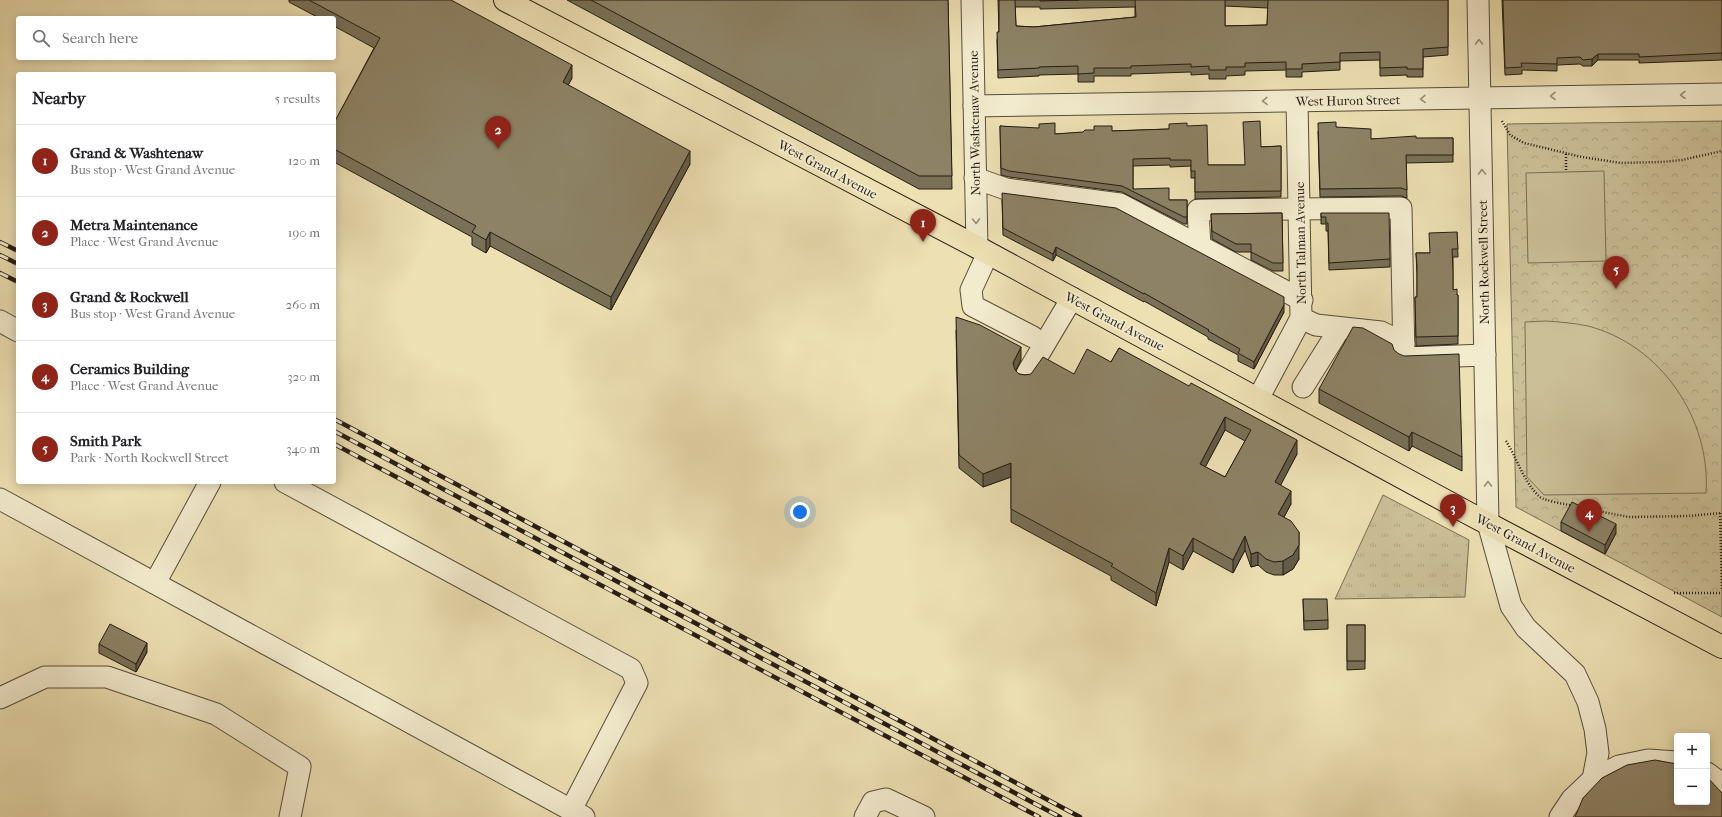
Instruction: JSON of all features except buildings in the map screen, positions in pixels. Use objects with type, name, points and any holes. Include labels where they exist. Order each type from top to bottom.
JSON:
[{"type":"main road","name":"West Grand Avenue","points":[[505,0],[982,250],[1488,523],[1722,647]]},
{"type":"street","name":"North Washtenaw Avenue","points":[[972,0],[975,178],[982,250]]},
{"type":"street","name":"North Rockwell Street","points":[[1478,0],[1488,523],[1511,606],[1526,628],[1575,674],[1588,702],[1595,729],[1598,753],[1593,779]]},
{"type":"street","name":"West Huron Street","points":[[974,106],[1722,94]]},
{"type":"street","name":"North Talman Avenue","points":[[1258,398],[1302,309],[1297,101]]},
{"type":"street","points":[[975,178],[1006,189],[1120,204],[1200,247],[1302,309],[1316,325],[1381,332],[1404,343]]},
{"type":"street","points":[[1200,247],[1198,210],[1402,208],[1404,358],[1485,356]]},
{"type":"street","points":[[982,250],[971,290],[973,306],[1033,337]]},
{"type":"street","points":[[1026,377],[1072,298]]},
{"type":"street","points":[[0,321],[16,330]]},
{"type":"street","points":[[1303,387],[1340,328]]},
{"type":"street","points":[[155,583],[209,484]]},
{"type":"street","points":[[0,499],[577,813],[637,683],[631,669],[288,484]]},
{"type":"street","points":[[0,698],[45,677],[107,677],[216,714],[300,766],[290,817]]},
{"type":"street","points":[[1560,817],[1572,799],[1593,779],[1619,766],[1648,760],[1674,762]]},
{"type":"street","points":[[1710,775],[1722,784]]},
{"type":"street","points":[[865,817],[873,802],[886,799],[924,817]]},
{"type":"path","points":[[1502,121],[1510,135],[1524,143],[1566,154],[1621,163],[1682,160],[1722,151]]},
{"type":"path","points":[[1566,154],[1566,172]]},
{"type":"path","points":[[1505,440],[1515,454],[1520,468],[1529,483],[1541,498],[1629,517],[1688,516],[1721,513],[1722,591],[1674,593]]},
{"type":"green space","points":[[1722,121],[1722,617],[1516,507],[1507,124]]},
{"type":"green space","points":[[1604,171],[1606,261],[1528,263],[1526,173]]},
{"type":"green space","points":[[1546,321],[1588,326],[1614,336],[1638,350],[1659,368],[1676,389],[1690,413],[1700,438],[1705,465],[1706,493],[1544,495],[1527,477],[1525,322]]},
{"type":"green space","points":[[1383,495],[1469,540],[1465,597],[1335,599]]},
{"type":"railway","points":[[0,242],[16,250]]},
{"type":"railway","points":[[0,255],[16,263]]},
{"type":"railway","points":[[0,273],[16,281]]},
{"type":"railway","points":[[336,420],[1080,817]]},
{"type":"railway","points":[[336,432],[1060,817]]},
{"type":"railway","points":[[336,445],[1039,817]]},
{"type":"place","name":"Metra Maintenance","points":[[498,149]]},
{"type":"place","name":"Grand & Washtenaw","points":[[923,242]]},
{"type":"place","name":"Smith Park","points":[[1616,289]]},
{"type":"place","name":"Grand & Rockwell","points":[[1453,527]]},
{"type":"place","name":"Ceramics Building","points":[[1589,532]]}]
